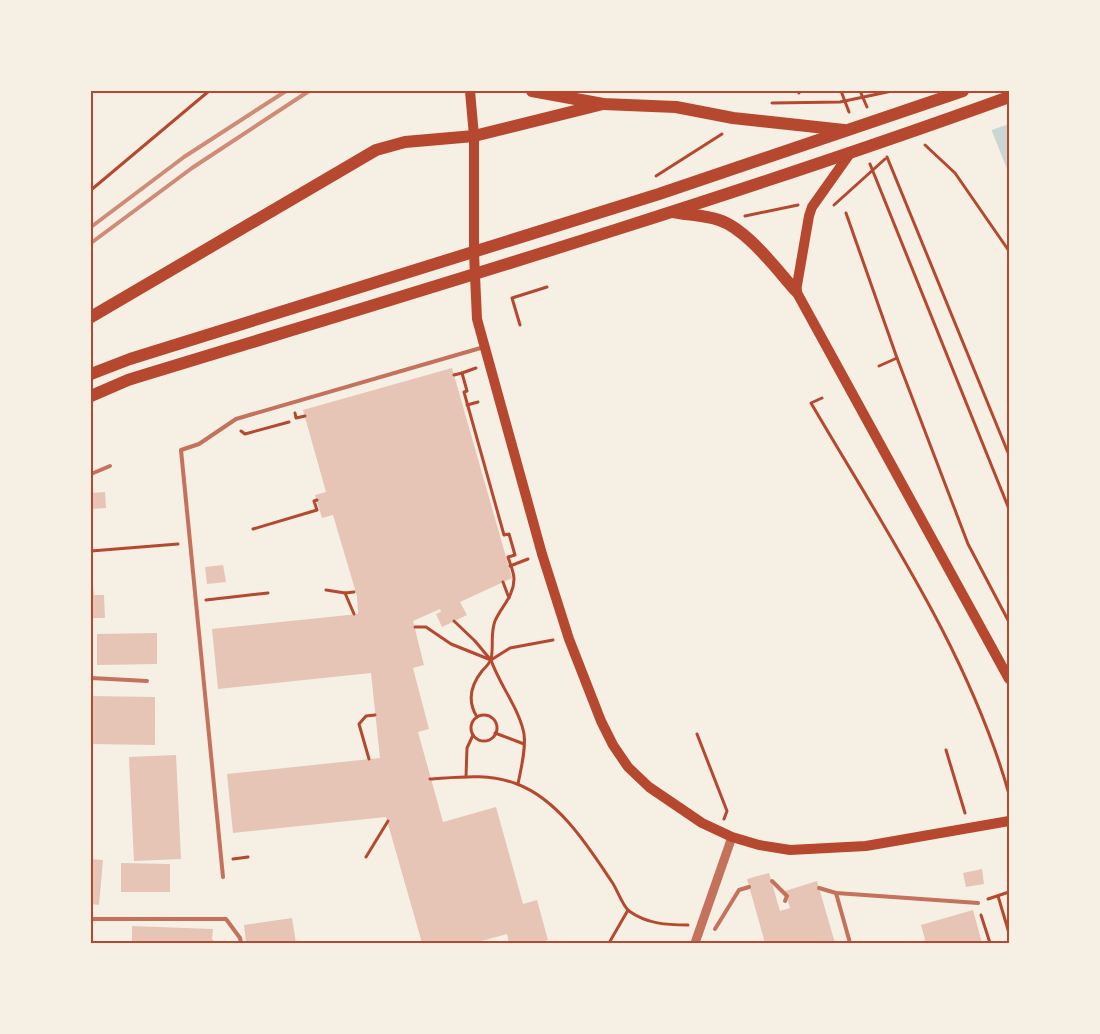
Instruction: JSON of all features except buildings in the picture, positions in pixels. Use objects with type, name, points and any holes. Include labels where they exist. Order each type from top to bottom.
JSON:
[{"type":"main road","points":[[470,91],[474,136],[475,291],[484,347],[566,629],[601,721],[613,745],[628,766],[649,787],[682,810],[720,831],[732,837],[759,845],[790,850],[825,850],[866,846],[1009,821]]},
{"type":"main road","points":[[532,91],[603,104],[676,107],[732,118],[851,125]]},
{"type":"main road","points":[[91,374],[130,359],[659,194],[851,125],[963,91]]},
{"type":"main road","points":[[91,396],[128,380],[464,278],[671,212],[1009,97]]},
{"type":"main road","points":[[91,318],[376,150],[405,142],[474,136],[603,104]]},
{"type":"main road","points":[[796,291],[812,207],[851,152]]},
{"type":"main road","points":[[671,212],[720,220],[728,224],[753,244],[796,291],[1009,679]]},
{"type":"street","points":[[695,943],[732,837]]},
{"type":"lane","points":[[223,878],[181,450],[199,444],[236,418],[484,347]]},
{"type":"lane","points":[[91,474],[110,466]]},
{"type":"lane","points":[[91,678],[147,681]]},
{"type":"lane","points":[[772,881],[787,896],[785,901]]},
{"type":"lane","points":[[715,929],[739,890],[749,887]]},
{"type":"lane","points":[[819,888],[836,893],[978,903]]},
{"type":"lane","points":[[836,893],[850,943]]},
{"type":"lane","points":[[91,919],[226,919],[240,938],[241,943]]},
{"type":"path","points":[[91,190],[209,91]]},
{"type":"path","points":[[841,91],[851,125]]},
{"type":"path","points":[[860,91],[868,109]]},
{"type":"path","points":[[881,91],[884,98]]},
{"type":"path","points":[[764,104],[840,102],[892,91]]},
{"type":"path","points":[[654,177],[722,134],[732,118]]},
{"type":"path","points":[[919,139],[955,173],[1009,251]]},
{"type":"path","points":[[833,206],[864,176],[895,152]]},
{"type":"path","points":[[886,155],[1009,455]]},
{"type":"path","points":[[867,156],[1009,509]]},
{"type":"path","points":[[728,224],[731,219],[803,204]]},
{"type":"path","points":[[846,213],[968,544],[1009,622]]},
{"type":"path","points":[[520,325],[512,298],[547,287]]},
{"type":"path","points":[[879,366],[898,358]]},
{"type":"path","points":[[454,375],[462,372],[467,391],[464,392],[467,405],[504,535],[509,534],[515,555],[508,557],[514,578],[509,598],[496,620],[490,642],[491,660],[497,677],[520,720],[524,744],[518,784]]},
{"type":"path","points":[[822,398],[811,403],[943,630],[996,750],[1009,794]]},
{"type":"path","points":[[467,405],[478,402]]},
{"type":"path","points":[[253,529],[317,510],[314,501],[316,500]]},
{"type":"path","points":[[91,551],[172,545]]},
{"type":"path","points":[[510,566],[526,560]]},
{"type":"path","points":[[503,582],[509,598]]},
{"type":"path","points":[[326,590],[345,593],[354,592]]},
{"type":"path","points":[[195,601],[268,593]]},
{"type":"path","points":[[345,593],[354,614]]},
{"type":"path","points":[[454,621],[491,660]]},
{"type":"path","points":[[415,627],[426,627],[451,644],[491,660]]},
{"type":"path","points":[[477,717],[471,706],[471,695],[478,676],[491,660],[510,648],[542,641]]},
{"type":"path","points":[[369,759],[359,724],[366,716],[375,715]]},
{"type":"path","points":[[466,777],[467,748],[473,735],[471,727],[477,717],[485,715],[492,718],[497,725],[496,733],[485,741],[473,735]]},
{"type":"path","points":[[496,733],[524,744]]},
{"type":"path","points":[[697,734],[727,811],[720,831]]},
{"type":"path","points":[[946,750],[970,828]]},
{"type":"path","points":[[430,779],[489,776],[518,784],[545,801],[571,825],[601,865],[628,910],[662,925],[702,924]]},
{"type":"path","points":[[366,857],[388,821]]},
{"type":"path","points":[[235,858],[248,857]]},
{"type":"path","points":[[1009,892],[998,896],[1009,933]]},
{"type":"path","points":[[978,903],[990,943]]},
{"type":"path","points":[[609,943],[628,910]]},
{"type":"shaded area","points":[[976,91],[1009,91],[1009,174]]},
{"type":"pier","points":[[974,91],[1009,91],[1009,124],[989,131]]},
{"type":"railway","points":[[91,227],[184,157],[286,91]]},
{"type":"railway","points":[[91,243],[192,168],[309,91]]}]
